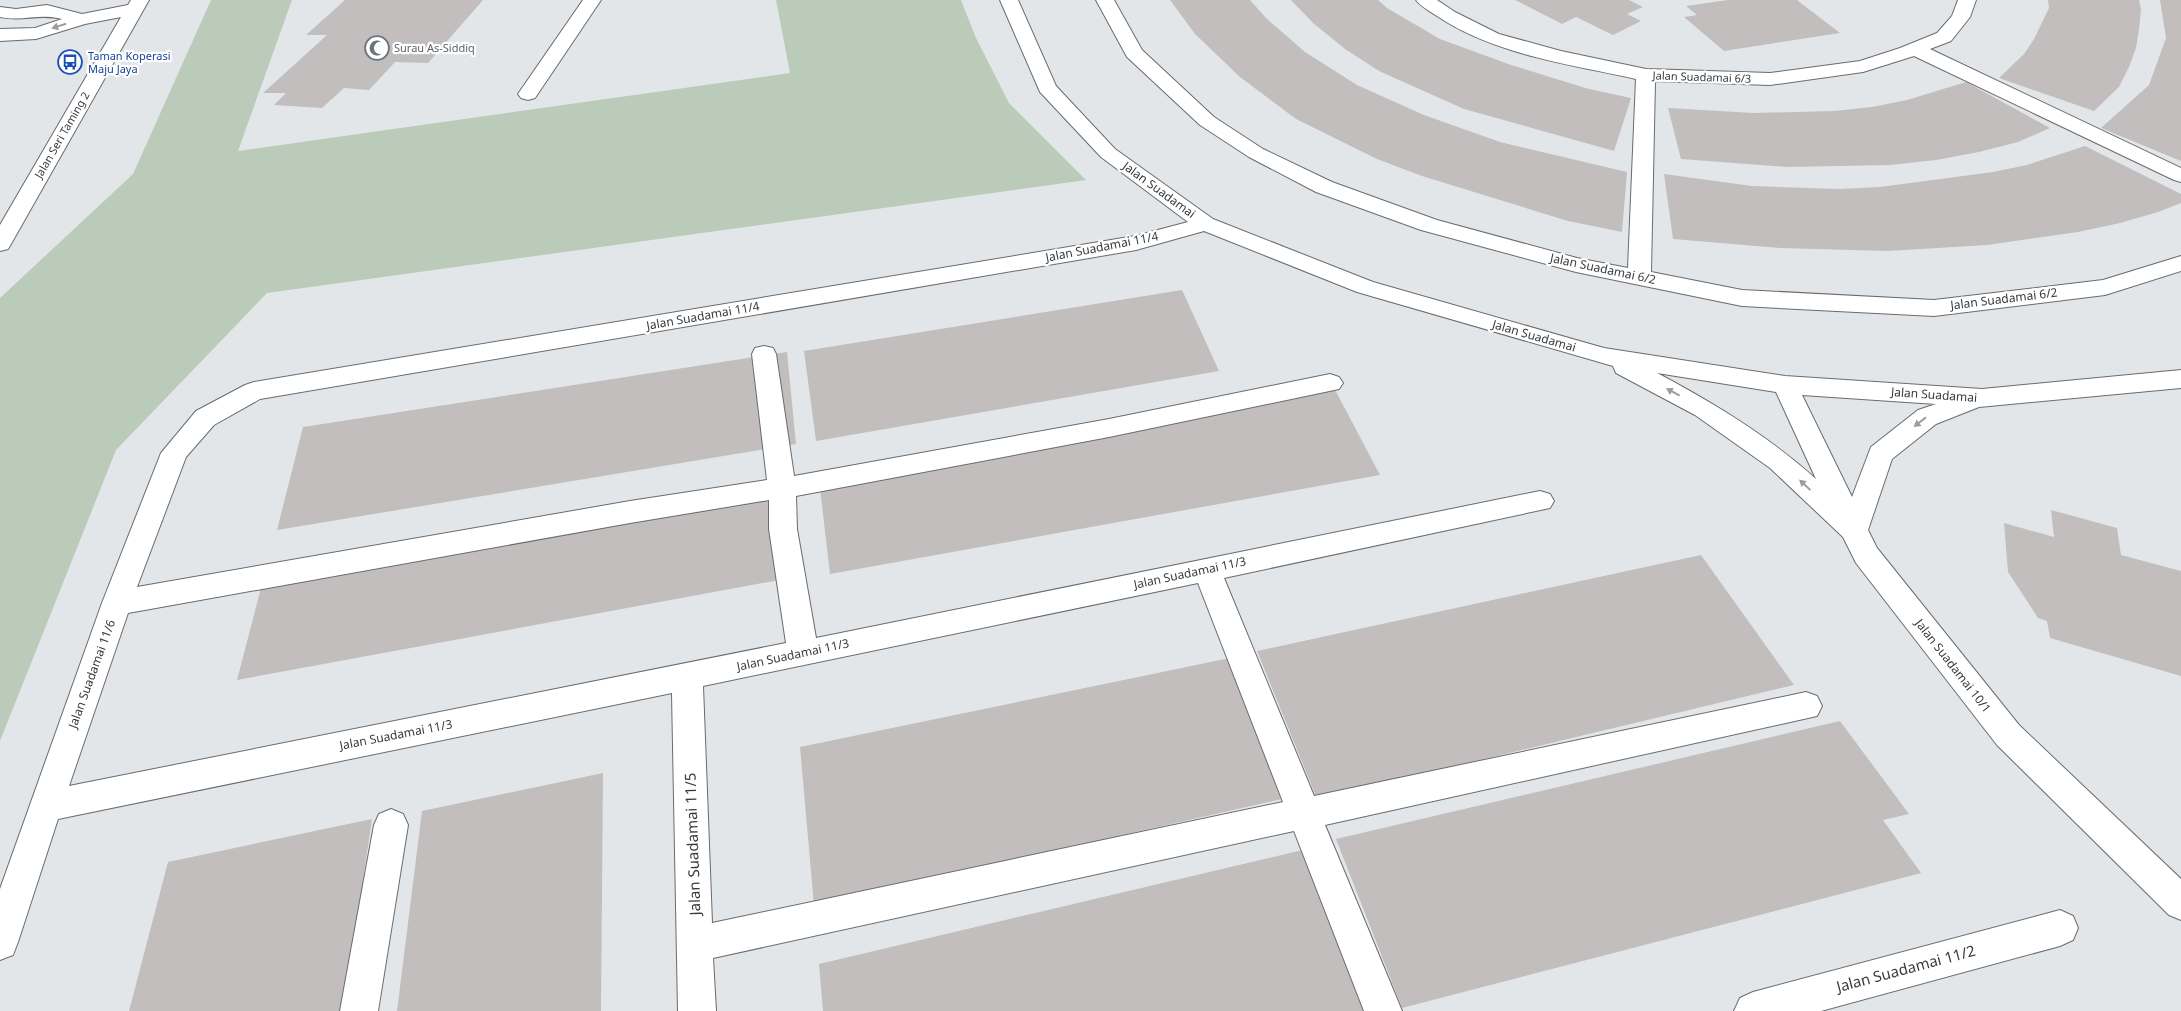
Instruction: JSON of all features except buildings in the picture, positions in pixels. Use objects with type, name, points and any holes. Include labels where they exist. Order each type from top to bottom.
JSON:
[{"type":"street","points":[[528,94],[592,0]]},
{"type":"street","name":"Jalan Suadamai","points":[[1009,0],[1047,88],[1108,154],[1205,224],[1365,287],[1604,356],[1786,385],[1982,398],[2181,380]]},
{"type":"street","name":"Jalan Suadamai 6/2","points":[[1105,0],[1134,53],[1208,121],[1256,153],[1324,187],[1429,225],[1576,265],[1742,298],[1934,308],[2105,287],[2181,263]]},
{"type":"street","name":"Jalan Suadamai 6/3","points":[[1425,0],[1449,16],[1492,38],[1558,56],[1646,76],[1770,79],[1863,66],[1916,49],[1944,37],[1961,17],[1967,0]]},
{"type":"street","points":[[0,35],[36,33],[82,18],[137,4]]},
{"type":"street","name":"Jalan Seri Taming 2","points":[[0,244],[137,4]]},
{"type":"street","points":[[4,9],[16,14],[47,10],[82,18]]},
{"type":"street","points":[[1916,49],[2181,176]]},
{"type":"street","points":[[1639,278],[1646,76]]},
{"type":"street","name":"Jalan Suadamai 11/4","points":[[205,418],[254,391],[1126,244],[1205,224]]},
{"type":"street","points":[[764,354],[782,488],[783,529],[803,653]]},
{"type":"street","points":[[1604,356],[1704,408],[1779,461],[1854,530],[1880,454],[1927,417],[1982,398]]},
{"type":"street","points":[[117,603],[630,512],[782,488],[1109,428],[1330,383]]},
{"type":"street","name":"Jalan Suadamai 10/1","points":[[1786,385],[1866,554],[2008,735],[2181,903]]},
{"type":"street","name":"Jalan Suadamai 11/6","points":[[0,942],[45,806],[117,603],[174,453],[205,418]]},
{"type":"street","name":"Jalan Suadamai 11/3","points":[[45,806],[803,653],[1540,500]]},
{"type":"street","points":[[1206,570],[1383,1011]]},
{"type":"street","name":"Jalan Suadamai 11/5","points":[[687,676],[697,1011]]},
{"type":"street","points":[[696,944],[1806,706]]},
{"type":"street","points":[[360,1011],[391,825]]},
{"type":"street","name":"Jalan Suadamai 11/2","points":[[1753,1011],[2060,928]]},
{"type":"green space","points":[[211,0],[292,0],[238,151],[790,73],[776,0],[961,0],[976,38],[1009,103],[1086,180],[267,293],[116,450],[0,741],[0,298],[133,174]]},
{"type":"place","name":"Surau As-Siddiq","points":[[377,48]]},
{"type":"place","name":"Taman Koperasi Maju Jaya","points":[[70,62]]}]
